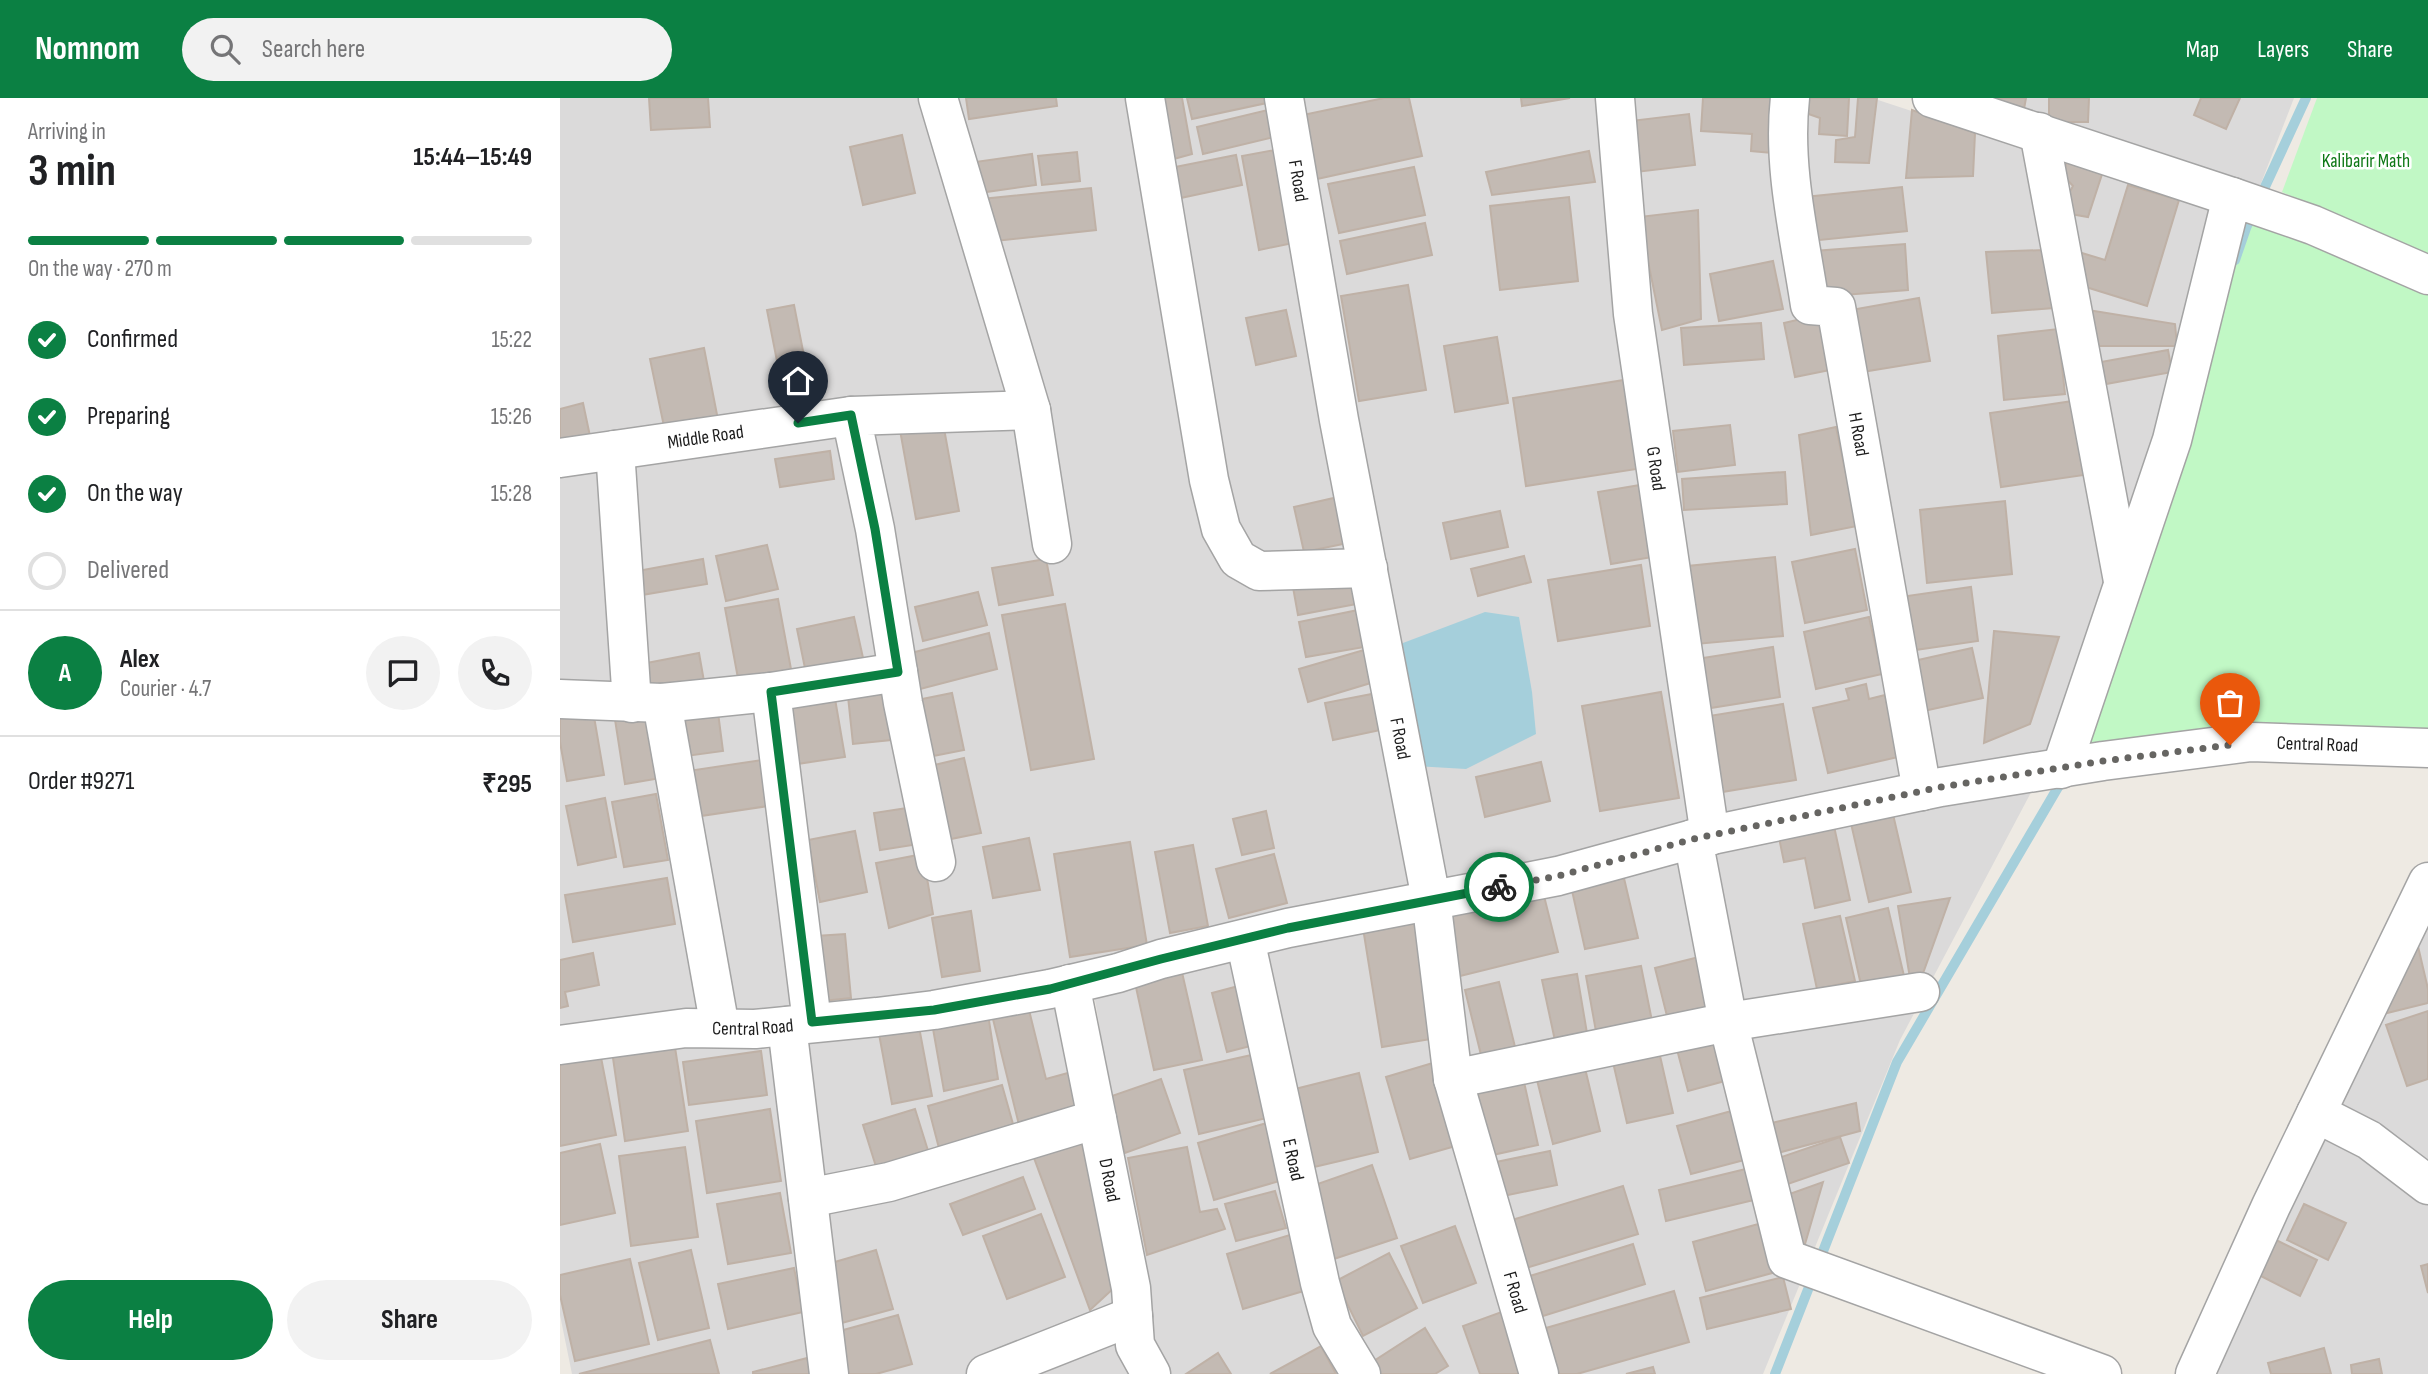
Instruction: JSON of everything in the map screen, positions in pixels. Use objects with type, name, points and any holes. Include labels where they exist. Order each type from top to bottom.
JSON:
[{"type":"street","points":[[938,98],[1031,410],[1052,544]]},
{"type":"street","points":[[1145,98],[1209,480],[1221,529],[1238,559],[1259,571],[1368,568]]},
{"type":"street","name":"F Road","points":[[1284,98],[1339,419],[1431,899],[1453,1079],[1539,1374]]},
{"type":"street","name":"G Road","points":[[1615,98],[1633,314],[1727,1022],[1787,1259],[2102,1374]]},
{"type":"street","name":"H Road","points":[[1790,98],[1790,169],[1810,305],[1836,307],[1922,791]]},
{"type":"street","points":[[1932,98],[2312,225],[2428,275]]},
{"type":"street","points":[[2039,132],[2123,585]]},
{"type":"street","points":[[2061,769],[2172,440],[2248,203]]},
{"type":"street","name":"Middle Road","points":[[560,458],[851,415],[1031,410]]},
{"type":"street","points":[[851,415],[875,529],[898,672],[936,862]]},
{"type":"street","points":[[615,450],[647,703],[720,1028]]},
{"type":"street","points":[[560,699],[647,703],[771,692],[898,672]]},
{"type":"street","points":[[771,692],[800,1024],[808,1198],[829,1374]]},
{"type":"street","name":"Central Road","points":[[560,1045],[686,1028],[755,1029],[934,1010],[1070,984],[1288,928],[1558,876],[1702,837],[1922,791],[2251,742],[2428,748]]},
{"type":"street","points":[[2422,895],[2428,943]]},
{"type":"street","points":[[2195,1374],[2316,1113],[2422,895]]},
{"type":"street","name":"E Road","points":[[1245,939],[1320,1283],[1332,1326],[1361,1374]]},
{"type":"street","name":"D Road","points":[[1070,984],[1131,1287],[1135,1345],[1151,1374]]},
{"type":"street","points":[[1453,1079],[1727,1022],[1920,992]]},
{"type":"street","points":[[2316,1113],[2369,1140],[2428,1185]]},
{"type":"street","points":[[808,1198],[889,1182],[1097,1119]]},
{"type":"street","points":[[986,1374],[1133,1316]]},
{"type":"shaded area","points":[[560,98],[927,98],[1019,395],[560,443]]},
{"type":"shaded area","points":[[957,98],[1270,98],[1420,888],[930,1001],[560,1028],[560,472],[803,439],[1047,413]]},
{"type":"shaded area","points":[[1293,98],[1872,98],[2216,211],[2138,497],[2056,752],[1726,817],[1442,883]]},
{"type":"shaded area","points":[[1992,98],[2294,98],[2258,191]]},
{"type":"shaded area","points":[[2036,783],[1900,1040],[1763,1374],[1170,1374],[1152,1339],[1094,994],[1302,940]]},
{"type":"shaded area","points":[[2428,911],[2428,1374],[2214,1374]]},
{"type":"shaded area","points":[[1060,998],[1141,1374],[572,1374],[560,1315],[560,1057],[700,1031],[767,1049]]},
{"type":"green space","name":"Kalibarir Math","points":[[2317,98],[2428,98],[2428,256],[2282,192]]},
{"type":"green space","points":[[2241,209],[2428,286],[2428,735],[2077,758]]},
{"type":"water","points":[[1485,612],[1519,617],[1536,734],[1466,769],[1415,766],[1395,646]]},
{"type":"building","points":[[649,98],[708,98],[710,127],[651,130]]},
{"type":"building","points":[[966,98],[1056,98],[1057,106],[969,119]]},
{"type":"building","points":[[1182,98],[1192,154],[1163,162],[1151,100]]},
{"type":"building","points":[[1187,98],[1275,98],[1276,101],[1192,119]]},
{"type":"building","points":[[1384,98],[1409,98],[1422,156],[1317,179],[1303,115]]},
{"type":"building","points":[[1521,98],[1570,98],[1522,106]]},
{"type":"building","points":[[1703,98],[1774,98],[1772,153],[1751,151],[1752,134],[1701,131]]},
{"type":"building","points":[[1801,98],[1849,98],[1847,136],[1819,134],[1820,118],[1800,111]]},
{"type":"building","points":[[1858,98],[1877,98],[1869,163],[1835,162],[1836,140],[1855,137]]},
{"type":"building","points":[[1959,98],[2026,98],[2024,109]]},
{"type":"building","points":[[2049,98],[2089,98],[2088,122],[2049,122]]},
{"type":"building","points":[[2201,98],[2240,98],[2226,129],[2194,115]]},
{"type":"building","points":[[1276,108],[1282,135],[1203,154],[1197,127]]},
{"type":"building","points":[[1912,110],[1975,133],[1973,176],[1906,178]]},
{"type":"building","points":[[1689,114],[1695,165],[1628,173],[1622,122]]},
{"type":"building","points":[[902,135],[915,193],[863,205],[850,147]]},
{"type":"building","points":[[1286,148],[1303,241],[1259,250],[1242,156]]},
{"type":"building","points":[[1589,151],[1595,182],[1492,195],[1486,172]]},
{"type":"building","points":[[1077,152],[1080,181],[1042,185],[1038,156]]},
{"type":"building","points":[[2071,152],[2105,165],[2088,217],[2059,212],[2073,186],[2062,174]]},
{"type":"building","points":[[1032,154],[1036,185],[979,193],[975,162]]},
{"type":"building","points":[[1236,155],[1242,185],[1176,199],[1170,168]]},
{"type":"building","points":[[1414,167],[1425,215],[1339,233],[1328,184]]},
{"type":"building","points":[[2128,185],[2179,200],[2147,306],[2073,283],[2082,253],[2105,260]]},
{"type":"building","points":[[1902,187],[1907,231],[1810,241],[1805,197]]},
{"type":"building","points":[[1091,188],[1096,230],[986,242],[982,199]]},
{"type":"building","points":[[1569,197],[1578,281],[1500,290],[1490,206]]},
{"type":"building","points":[[1698,210],[1701,319],[1662,330],[1639,217]]},
{"type":"building","points":[[1425,223],[1432,255],[1347,274],[1340,241]]},
{"type":"building","points":[[1905,244],[1908,290],[1817,297],[1814,251]]},
{"type":"building","points":[[2044,250],[2054,308],[1992,313],[1986,252]]},
{"type":"building","points":[[1773,261],[1783,309],[1719,321],[1710,274]]},
{"type":"building","points":[[1408,285],[1426,390],[1359,401],[1341,296]]},
{"type":"building","points":[[1919,298],[1930,361],[1862,372],[1851,310]]},
{"type":"building","points":[[794,305],[813,402],[786,407],[767,310]]},
{"type":"building","points":[[1286,310],[1296,356],[1256,365],[1246,318]]},
{"type":"building","points":[[2088,310],[2175,324],[2177,346],[2088,346]]},
{"type":"building","points":[[1823,314],[1835,369],[1795,377],[1784,323]]},
{"type":"building","points":[[1761,323],[1764,359],[1684,365],[1681,328]]},
{"type":"building","points":[[2058,329],[2065,394],[2004,400],[1998,336]]},
{"type":"building","points":[[1497,337],[1508,403],[1455,412],[1444,346]]},
{"type":"building","points":[[704,348],[719,425],[666,436],[650,359]]},
{"type":"building","points":[[2168,350],[2172,372],[2106,384],[2101,362]]},
{"type":"building","points":[[1630,379],[1643,468],[1526,486],[1513,398]]},
{"type":"building","points":[[2073,401],[2084,475],[2001,487],[1990,413]]},
{"type":"building","points":[[583,403],[591,441],[560,448],[560,409]]},
{"type":"building","points":[[943,423],[959,511],[916,519],[900,430]]},
{"type":"building","points":[[1730,425],[1735,465],[1678,472],[1673,431]]},
{"type":"building","points":[[1836,427],[1857,526],[1811,535],[1799,435]]},
{"type":"building","points":[[830,451],[834,479],[780,487],[775,459]]},
{"type":"building","points":[[1785,472],[1787,504],[1684,510],[1682,479]]},
{"type":"building","points":[[1652,483],[1664,555],[1611,564],[1598,492]]},
{"type":"building","points":[[1338,497],[1348,543],[1304,552],[1294,507]]},
{"type":"building","points":[[2005,501],[2012,574],[1927,583],[1920,510]]},
{"type":"building","points":[[1500,511],[1508,547],[1451,559],[1443,523]]},
{"type":"building","points":[[767,545],[778,589],[726,601],[716,556]]},
{"type":"building","points":[[1855,549],[1867,610],[1805,623],[1792,562]]},
{"type":"building","points":[[1352,553],[1362,603],[1298,615],[1289,565]]},
{"type":"building","points":[[1524,556],[1531,582],[1478,596],[1471,569]]},
{"type":"building","points":[[1775,557],[1783,636],[1696,644],[1688,566]]},
{"type":"building","points":[[703,559],[707,584],[636,596],[632,572]]},
{"type":"building","points":[[1046,559],[1053,595],[999,605],[992,568]]},
{"type":"building","points":[[1641,565],[1650,626],[1558,641],[1548,580]]},
{"type":"building","points":[[1971,587],[1978,641],[1915,650],[1907,596]]},
{"type":"building","points":[[978,592],[987,625],[923,641],[915,607]]},
{"type":"building","points":[[778,599],[793,680],[740,689],[725,608]]},
{"type":"building","points":[[1065,604],[1094,759],[1031,770],[1002,615]]},
{"type":"building","points":[[1363,609],[1370,646],[1306,657],[1299,622]]},
{"type":"building","points":[[854,617],[865,667],[807,678],[797,629]]},
{"type":"building","points":[[1869,617],[1882,674],[1816,689],[1804,632]]},
{"type":"building","points":[[1994,631],[2059,637],[2030,724],[1984,743]]},
{"type":"building","points":[[989,633],[997,669],[920,689],[911,653]]},
{"type":"building","points":[[1773,647],[1780,697],[1698,710],[1690,660]]},
{"type":"building","points":[[1972,648],[1983,698],[1919,712],[1909,662]]},
{"type":"building","points":[[1364,650],[1374,682],[1308,702],[1299,669]]},
{"type":"building","points":[[699,653],[705,687],[643,699],[636,665]]},
{"type":"building","points":[[895,682],[901,739],[853,744],[847,687]]},
{"type":"building","points":[[1866,684],[1869,699],[1885,695],[1898,757],[1828,773],[1813,708],[1849,700],[1846,689]]},
{"type":"building","points":[[1661,692],[1679,798],[1600,811],[1582,706]]},
{"type":"building","points":[[834,693],[845,757],[797,764],[787,700]]},
{"type":"building","points":[[952,693],[964,750],[928,757],[917,700]]},
{"type":"building","points":[[1377,693],[1385,729],[1333,740],[1325,703]]},
{"type":"building","points":[[1783,704],[1796,780],[1716,793],[1703,717]]},
{"type":"building","points":[[592,705],[604,775],[567,781],[560,742],[560,711]]},
{"type":"building","points":[[717,705],[723,751],[679,757],[672,711]]},
{"type":"building","points":[[657,707],[667,777],[625,784],[614,713]]},
{"type":"building","points":[[964,758],[981,833],[946,840],[930,766]]},
{"type":"building","points":[[769,759],[775,805],[694,817],[688,771]]},
{"type":"building","points":[[1541,762],[1550,801],[1485,817],[1476,777]]},
{"type":"building","points":[[656,794],[668,860],[624,867],[612,802]]},
{"type":"building","points":[[605,798],[616,857],[578,865],[566,806]]},
{"type":"building","points":[[914,807],[919,844],[880,850],[874,813]]},
{"type":"building","points":[[1892,810],[1911,892],[1869,902],[1850,819]]},
{"type":"building","points":[[1266,811],[1274,848],[1242,855],[1233,819]]},
{"type":"building","points":[[1832,817],[1850,900],[1815,908],[1805,858],[1784,862],[1777,828]]},
{"type":"building","points":[[855,831],[867,892],[820,902],[808,840]]},
{"type":"building","points":[[1029,838],[1040,890],[993,898],[983,847]]},
{"type":"building","points":[[1130,842],[1147,945],[1070,957],[1054,854]]},
{"type":"building","points":[[1193,845],[1208,926],[1170,933],[1155,852]]},
{"type":"building","points":[[923,854],[933,914],[889,928],[876,863]]},
{"type":"building","points":[[1274,854],[1287,903],[1229,918],[1216,869]]},
{"type":"building","points":[[1623,874],[1638,938],[1585,949],[1571,886]]},
{"type":"building","points":[[667,878],[675,924],[573,942],[565,895]]},
{"type":"building","points":[[1542,888],[1558,952],[1460,976],[1444,913]]},
{"type":"building","points":[[1950,898],[1922,976],[1910,978],[1898,906]]},
{"type":"building","points":[[1888,908],[1904,976],[1861,985],[1846,918]]},
{"type":"building","points":[[971,911],[980,971],[942,977],[932,918]]},
{"type":"building","points":[[1840,916],[1855,981],[1817,989],[1803,924]]},
{"type":"building","points":[[1417,919],[1437,1038],[1382,1047],[1363,928]]},
{"type":"building","points":[[2413,925],[2428,989],[2428,1003],[2383,1014]]},
{"type":"building","points":[[845,934],[851,998],[822,1001],[816,936]]},
{"type":"building","points":[[593,953],[599,985],[565,992],[568,1006],[560,1008],[560,960]]},
{"type":"building","points":[[1703,956],[1719,1020],[1671,1032],[1655,968]]},
{"type":"building","points":[[1641,966],[1653,1026],[1597,1037],[1586,976]]},
{"type":"building","points":[[1181,968],[1202,1060],[1154,1070],[1134,978]]},
{"type":"building","points":[[1577,974],[1589,1045],[1557,1050],[1542,980]]},
{"type":"building","points":[[1499,982],[1517,1055],[1483,1063],[1465,990]]},
{"type":"building","points":[[1246,984],[1262,1043],[1227,1052],[1212,993]]},
{"type":"building","points":[[1028,1006],[1046,1079],[1075,1071],[1084,1108],[1019,1125],[992,1015]]},
{"type":"building","points":[[2428,1011],[2428,1079],[2407,1086],[2386,1025]]},
{"type":"building","points":[[988,1014],[998,1079],[944,1091],[932,1023]]},
{"type":"building","points":[[919,1027],[932,1096],[892,1104],[879,1034]]},
{"type":"building","points":[[1712,1032],[1725,1081],[1688,1091],[1675,1042]]},
{"type":"building","points":[[674,1041],[688,1131],[625,1141],[612,1051]]},
{"type":"building","points":[[599,1047],[616,1135],[560,1146],[560,1055]]},
{"type":"building","points":[[1658,1047],[1673,1113],[1627,1123],[1612,1058]]},
{"type":"building","points":[[761,1051],[767,1095],[689,1105],[683,1062]]},
{"type":"building","points":[[1256,1054],[1271,1117],[1199,1134],[1184,1070]]},
{"type":"building","points":[[1436,1062],[1459,1145],[1410,1159],[1386,1077]]},
{"type":"building","points":[[1584,1064],[1600,1131],[1553,1144],[1536,1076]]},
{"type":"building","points":[[1359,1073],[1378,1152],[1314,1167],[1295,1089]]},
{"type":"building","points":[[1161,1079],[1180,1133],[1125,1153],[1106,1098]]},
{"type":"building","points":[[1524,1082],[1538,1145],[1479,1158],[1465,1096]]},
{"type":"building","points":[[1002,1085],[1015,1131],[940,1152],[928,1106]]},
{"type":"building","points":[[1856,1103],[1860,1131],[1770,1155],[1763,1125]]},
{"type":"building","points":[[770,1109],[781,1181],[707,1193],[696,1121]]},
{"type":"building","points":[[915,1109],[930,1157],[878,1173],[863,1125]]},
{"type":"building","points":[[1735,1110],[1748,1159],[1691,1174],[1677,1126]]},
{"type":"building","points":[[1270,1122],[1286,1179],[1214,1200],[1198,1143]]},
{"type":"building","points":[[1079,1129],[1115,1287],[1090,1310],[1030,1147]]},
{"type":"building","points":[[1840,1137],[1849,1163],[1779,1187],[1770,1161]]},
{"type":"building","points":[[600,1144],[615,1213],[560,1225],[560,1153]]},
{"type":"building","points":[[685,1147],[698,1237],[631,1246],[619,1156]]},
{"type":"building","points":[[1187,1147],[1200,1212],[1217,1209],[1225,1229],[1147,1255],[1128,1158]]},
{"type":"building","points":[[1550,1151],[1557,1185],[1498,1197],[1491,1163]]},
{"type":"building","points":[[1372,1165],[1397,1238],[1331,1260],[1306,1188]]},
{"type":"building","points":[[1750,1168],[1758,1199],[1666,1221],[1659,1190]]},
{"type":"building","points":[[1023,1177],[1035,1209],[963,1235],[950,1204]]},
{"type":"building","points":[[1823,1182],[1803,1251],[1781,1197]]},
{"type":"building","points":[[1623,1186],[1638,1234],[1526,1268],[1512,1220]]},
{"type":"building","points":[[1275,1191],[1286,1228],[1236,1241],[1225,1204]]},
{"type":"building","points":[[780,1193],[791,1253],[728,1264],[717,1204]]},
{"type":"building","points":[[2304,1204],[2346,1223],[2328,1260],[2287,1240]]},
{"type":"building","points":[[1041,1214],[1065,1277],[1007,1299],[983,1236]]},
{"type":"building","points":[[1762,1223],[1776,1272],[1706,1291],[1693,1242]]},
{"type":"building","points":[[1455,1226],[1476,1283],[1423,1303],[1401,1246]]},
{"type":"building","points":[[1290,1235],[1307,1290],[1243,1309],[1227,1254]]},
{"type":"building","points":[[2272,1238],[2317,1260],[2300,1296],[2255,1273]]},
{"type":"building","points":[[1633,1244],[1645,1284],[1543,1316],[1530,1276]]},
{"type":"building","points":[[691,1250],[709,1328],[658,1340],[639,1263]]},
{"type":"building","points":[[876,1250],[893,1309],[838,1324],[821,1266]]},
{"type":"building","points":[[1389,1253],[1417,1308],[1363,1336],[1336,1281]]},
{"type":"building","points":[[630,1259],[649,1344],[575,1361],[560,1295],[560,1275]]},
{"type":"building","points":[[2428,1264],[2428,1293],[2421,1266]]},
{"type":"building","points":[[794,1268],[803,1312],[728,1329],[718,1284]]},
{"type":"building","points":[[1783,1277],[1791,1309],[1707,1329],[1700,1298]]},
{"type":"building","points":[[1674,1291],[1689,1342],[1577,1374],[1559,1374],[1546,1328]]},
{"type":"building","points":[[1507,1310],[1521,1374],[1480,1374],[1463,1326]]},
{"type":"building","points":[[898,1315],[912,1364],[876,1374],[849,1374],[836,1332]]},
{"type":"building","points":[[1425,1328],[1448,1366],[1435,1374],[1371,1374],[1366,1366]]},
{"type":"building","points":[[710,1340],[719,1374],[579,1374]]},
{"type":"building","points":[[1321,1346],[1336,1374],[1270,1374]]},
{"type":"building","points":[[2324,1348],[2331,1374],[2271,1374],[2268,1363]]},
{"type":"building","points":[[1218,1353],[1231,1374],[1186,1374]]},
{"type":"building","points":[[807,1358],[811,1374],[753,1374],[753,1372]]},
{"type":"building","points":[[2379,1359],[2382,1374],[2352,1374],[2351,1365]]},
{"type":"building","points":[[1653,1367],[1655,1374],[1626,1374]]},
{"type":"waterway","points":[[2235,260],[2246,228],[2306,98]]},
{"type":"waterway","points":[[1775,1374],[1897,1062],[2064,777]]},
{"type":"way so far","points":[[1499,887],[1558,876],[1693,839],[1941,787],[2103,761],[2230,745]]},
{"type":"route","points":[[798,423],[851,415],[875,529],[898,672],[771,692],[812,1022],[934,1010],[1050,989],[1288,928],[1499,887]]}]
